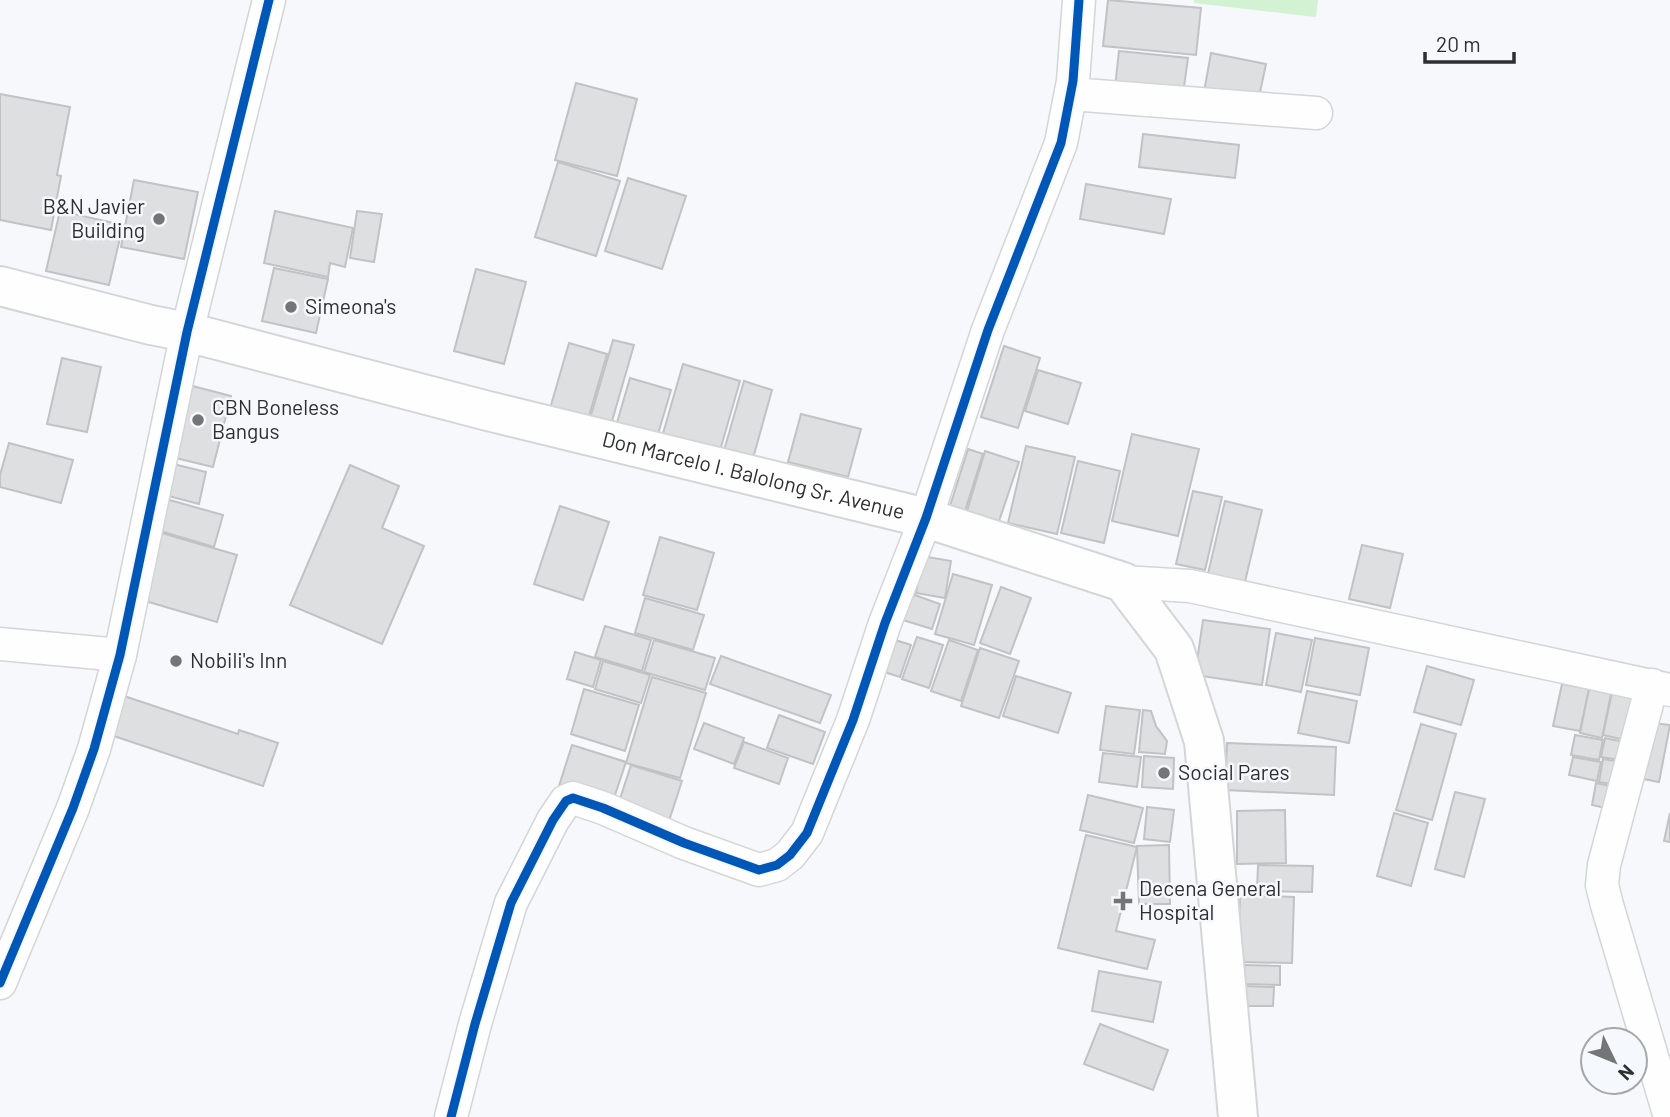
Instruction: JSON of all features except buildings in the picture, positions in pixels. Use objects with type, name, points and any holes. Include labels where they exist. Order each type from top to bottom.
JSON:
[{"type":"main road","name":"Don Marcelo I. Balolong Sr. Avenue","points":[[0,286],[484,410],[926,518],[1123,582]]},
{"type":"main road","points":[[1123,582],[1174,649],[1204,741],[1238,1117]]},
{"type":"street","points":[[0,983],[73,808],[94,749],[120,655],[187,332],[269,0]]},
{"type":"street","points":[[451,1117],[511,903],[566,801],[573,798],[603,807],[684,843],[758,870],[776,865],[790,855],[807,833],[848,732],[885,623],[926,518],[988,330],[1061,143],[1073,81],[1079,0]]},
{"type":"street","points":[[1071,94],[1316,113]]},
{"type":"street","points":[[1123,582],[1190,586],[1661,688],[1604,864],[1602,885],[1670,1117]]},
{"type":"street","points":[[0,644],[120,655]]},
{"type":"green space","points":[[1194,0],[1318,0],[1316,17],[1194,3]]},
{"type":"cycle path","points":[[0,983],[73,808],[94,749],[120,655],[187,332],[269,0]]},
{"type":"cycle path","points":[[451,1117],[511,903],[553,820],[566,801],[573,798],[603,808],[684,843],[759,870],[777,865],[790,855],[807,833],[853,720],[885,623],[926,518],[988,330],[1061,143],[1073,81],[1079,0]]},
{"type":"place","name":"B&N Javier Building","points":[[159,219]]},
{"type":"place","name":"Simeona's","points":[[291,307]]},
{"type":"place","name":"CBN Boneless Bangus","points":[[198,420]]},
{"type":"place","name":"Nobili's Inn","points":[[176,661]]},
{"type":"place","name":"Social Pares","points":[[1164,773]]},
{"type":"place","name":"Decena General Hospital","points":[[1123,901]]}]
